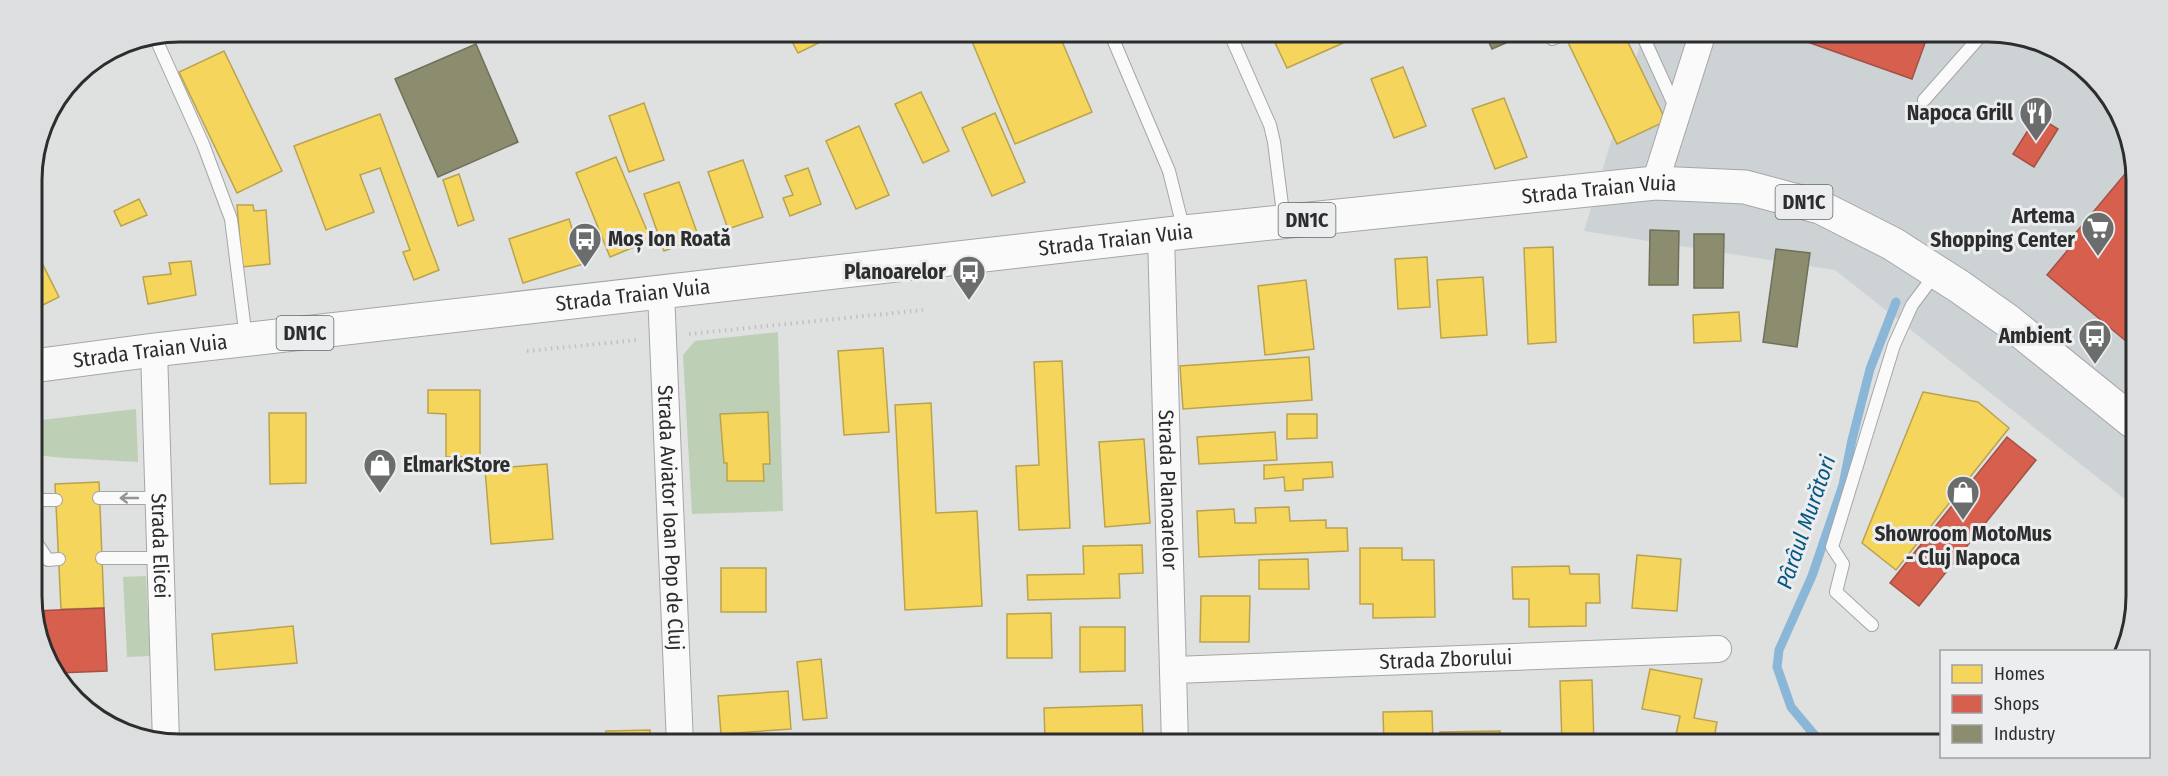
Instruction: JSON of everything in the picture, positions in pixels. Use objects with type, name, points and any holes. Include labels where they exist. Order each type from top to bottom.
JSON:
[{"type":"main road","name":"Strada Traian Vuia","points":[[42,365],[154,350],[1173,234],[1655,183],[1745,187],[1820,207],[1893,244],[1937,272],[2008,321],[2126,416]]},
{"type":"street","points":[[1655,183],[1700,42]]},
{"type":"street","name":"Strada Planoarelor","points":[[1173,234],[1175,734]]},
{"type":"street","name":"Strada Aviator Ioan Pop de Cluj","points":[[662,292],[680,734]]},
{"type":"street","name":"Strada Elicei","points":[[154,350],[166,733]]},
{"type":"street","name":"Strada Zborului","points":[[1174,670],[1718,649]]},
{"type":"lane","points":[[1114,42],[1169,171],[1173,234]]},
{"type":"lane","points":[[1233,42],[1270,125],[1284,222]]},
{"type":"lane","points":[[1646,42],[1677,110]]},
{"type":"lane","points":[[1924,100],[1975,42]]},
{"type":"lane","points":[[158,44],[203,144],[231,219],[246,340]]},
{"type":"lane","points":[[1872,625],[1836,592],[1843,564],[1832,548],[1894,345],[1912,305],[1937,272]]},
{"type":"lane","points":[[99,498],[158,498]]},
{"type":"lane","points":[[42,500],[56,500]]},
{"type":"lane","points":[[42,551],[48,560],[59,560]]},
{"type":"lane","points":[[102,558],[160,558]]},
{"type":"path","points":[[527,351],[923,310]]},
{"type":"shaded area","points":[[1641,42],[1997,42],[2041,53],[2072,71],[2097,96],[2115,127],[2125,162],[2126,500],[1835,270],[1584,231]]},
{"type":"green space","points":[[778,332],[783,511],[692,514],[683,355],[695,341]]},
{"type":"green space","points":[[136,409],[138,462],[42,456],[42,420]]},
{"type":"green space","points":[[146,576],[150,656],[127,657],[123,577]]},
{"type":"building: Homes","points":[[792,42],[821,42],[798,53]]},
{"type":"building: Homes","points":[[972,42],[1062,42],[1092,112],[1015,144]]},
{"type":"building: Homes","points":[[1275,42],[1343,42],[1343,43],[1287,68]]},
{"type":"building: Homes","points":[[1568,42],[1628,42],[1666,121],[1617,144]]},
{"type":"building: Homes","points":[[224,51],[282,171],[237,193],[179,72]]},
{"type":"building: Homes","points":[[1403,67],[1426,126],[1394,138],[1371,79]]},
{"type":"building: Homes","points":[[921,92],[949,151],[923,163],[895,104]]},
{"type":"building: Homes","points":[[1504,98],[1527,157],[1495,169],[1472,109]]},
{"type":"building: Homes","points":[[644,103],[664,160],[629,172],[609,116]]},
{"type":"building: Homes","points":[[995,113],[1025,182],[992,196],[962,128]]},
{"type":"building: Homes","points":[[380,114],[439,270],[414,280],[403,252],[410,250],[380,168],[360,175],[374,212],[326,230],[294,146]]},
{"type":"building: Homes","points":[[859,126],[889,195],[856,209],[826,141]]},
{"type":"building: Homes","points":[[616,157],[651,240],[610,257],[576,173]]},
{"type":"building: Homes","points":[[743,160],[763,217],[728,229],[708,172]]},
{"type":"building: Homes","points":[[808,168],[821,204],[790,216],[783,198],[793,195],[785,176]]},
{"type":"building: Homes","points":[[459,174],[474,220],[458,226],[443,180]]},
{"type":"building: Homes","points":[[679,182],[699,238],[664,251],[644,194]]},
{"type":"building: Homes","points":[[139,199],[147,215],[121,226],[114,211]]},
{"type":"building: Homes","points":[[237,205],[253,205],[254,211],[266,210],[270,264],[242,267]]},
{"type":"building: Homes","points":[[569,219],[583,264],[523,283],[509,239]]},
{"type":"building: Homes","points":[[1553,247],[1556,342],[1528,344],[1524,248]]},
{"type":"building: Homes","points":[[1427,257],[1430,307],[1398,309],[1395,259]]},
{"type":"building: Homes","points":[[191,261],[196,295],[148,304],[143,277],[171,274],[169,263]]},
{"type":"building: Homes","points":[[42,263],[59,297],[43,305],[42,303]]},
{"type":"building: Homes","points":[[1483,277],[1487,335],[1441,338],[1437,280]]},
{"type":"building: Homes","points":[[1306,280],[1314,349],[1265,355],[1258,286]]},
{"type":"building: Homes","points":[[1739,312],[1741,341],[1694,343],[1693,315]]},
{"type":"building: Homes","points":[[883,348],[889,432],[844,435],[838,351]]},
{"type":"building: Homes","points":[[1309,357],[1312,400],[1183,409],[1180,366]]},
{"type":"building: Homes","points":[[1062,361],[1070,528],[1019,530],[1016,466],[1039,465],[1034,362]]},
{"type":"building: Homes","points":[[428,390],[480,390],[480,457],[446,457],[446,414],[428,413]]},
{"type":"building: Homes","points":[[1923,392],[1978,402],[2009,428],[1896,570],[1862,543]]},
{"type":"building: Homes","points":[[931,403],[936,513],[977,511],[982,606],[905,610],[895,405]]},
{"type":"building: Homes","points":[[768,412],[770,464],[763,464],[764,481],[727,481],[727,463],[724,463],[720,414]]},
{"type":"building: Homes","points":[[269,413],[306,413],[306,483],[270,484]]},
{"type":"building: Homes","points":[[1287,414],[1317,414],[1317,438],[1287,439]]},
{"type":"building: Homes","points":[[1275,432],[1277,460],[1199,464],[1197,437]]},
{"type":"building: Homes","points":[[1144,439],[1150,523],[1105,527],[1099,442]]},
{"type":"building: Homes","points":[[1332,462],[1333,477],[1303,479],[1303,490],[1285,491],[1284,477],[1264,479],[1264,465]]},
{"type":"building: Homes","points":[[547,464],[553,539],[491,544],[485,469]]},
{"type":"building: Homes","points":[[99,482],[104,608],[61,609],[55,484]]},
{"type":"building: Homes","points":[[1289,507],[1290,521],[1326,520],[1326,528],[1347,528],[1348,551],[1199,557],[1197,511],[1234,509],[1235,523],[1256,523],[1255,508]]},
{"type":"building: Homes","points":[[1142,545],[1143,573],[1119,574],[1120,598],[1028,600],[1027,575],[1084,574],[1083,546]]},
{"type":"building: Homes","points":[[1360,548],[1402,548],[1402,560],[1434,560],[1435,617],[1373,618],[1373,604],[1360,604]]},
{"type":"building: Homes","points":[[1637,555],[1681,559],[1677,611],[1632,608]]},
{"type":"building: Homes","points":[[1308,559],[1309,589],[1259,589],[1259,560]]},
{"type":"building: Homes","points":[[1569,566],[1570,574],[1599,574],[1600,603],[1586,603],[1586,626],[1529,627],[1529,599],[1513,599],[1512,567]]},
{"type":"building: Homes","points":[[721,568],[766,568],[766,612],[721,612]]},
{"type":"building: Homes","points":[[1201,596],[1250,596],[1249,642],[1200,642]]},
{"type":"building: Homes","points":[[1051,613],[1052,658],[1007,658],[1007,614]]},
{"type":"building: Homes","points":[[293,626],[297,663],[215,670],[212,634]]},
{"type":"building: Homes","points":[[1080,627],[1125,627],[1125,671],[1080,672]]},
{"type":"building: Homes","points":[[821,659],[827,718],[803,720],[797,662]]},
{"type":"building: Homes","points":[[1650,669],[1702,679],[1694,718],[1717,722],[1715,734],[1676,734],[1680,716],[1642,709]]},
{"type":"building: Homes","points":[[1592,680],[1594,734],[1562,734],[1560,681]]},
{"type":"building: Homes","points":[[788,691],[791,729],[721,734],[718,696]]},
{"type":"building: Homes","points":[[1142,705],[1143,734],[1045,734],[1044,708]]},
{"type":"building: Homes","points":[[1432,711],[1433,734],[1384,734],[1383,712]]},
{"type":"building: Homes","points":[[650,730],[650,734],[606,734],[606,731]]},
{"type":"building: Homes","points":[[1500,731],[1500,734],[1440,734],[1440,732]]},
{"type":"building: Shops","points":[[1808,42],[1925,42],[1912,79]]},
{"type":"building: Shops","name":"Napoca Grill","points":[[2037,116],[2058,129],[2034,167],[2013,154]]},
{"type":"building: Shops","name":"Artema Shopping Center","points":[[2126,173],[2126,341],[2047,275],[2077,239],[2073,236]]},
{"type":"building: Shops","name":"Showroom MotoMus - Cluj Napoca","points":[[2007,437],[2036,460],[1919,606],[1890,583]]},
{"type":"building: Shops","points":[[104,608],[107,671],[66,673],[49,640],[43,611]]},
{"type":"building: Industry","points":[[1489,42],[1508,42],[1492,49]]},
{"type":"building: Industry","points":[[476,44],[518,142],[438,177],[395,79]]},
{"type":"building: Industry","points":[[1650,230],[1679,231],[1678,285],[1649,285]]},
{"type":"building: Industry","points":[[1694,234],[1724,234],[1723,288],[1694,288]]},
{"type":"building: Industry","points":[[1776,249],[1810,253],[1797,347],[1763,342]]},
{"type":"waterway","name":"Pârâul Murători","points":[[1814,734],[1791,707],[1777,667],[1779,650],[1812,576],[1843,485],[1870,369],[1896,302]]},
{"type":"place","name":"Napoca Grill","points":[[2036,142]]},
{"type":"place","name":"Artema Shopping Center","points":[[2098,257]]},
{"type":"place","name":"Moș Ion Roată","points":[[585,268]]},
{"type":"place","name":"Planoarelor","points":[[969,301]]},
{"type":"place","name":"Ambient","points":[[2095,365]]},
{"type":"place","name":"ElmarkStore","points":[[380,494]]},
{"type":"place","name":"Showroom MotoMus - Cluj Napoca","points":[[1963,521]]}]
